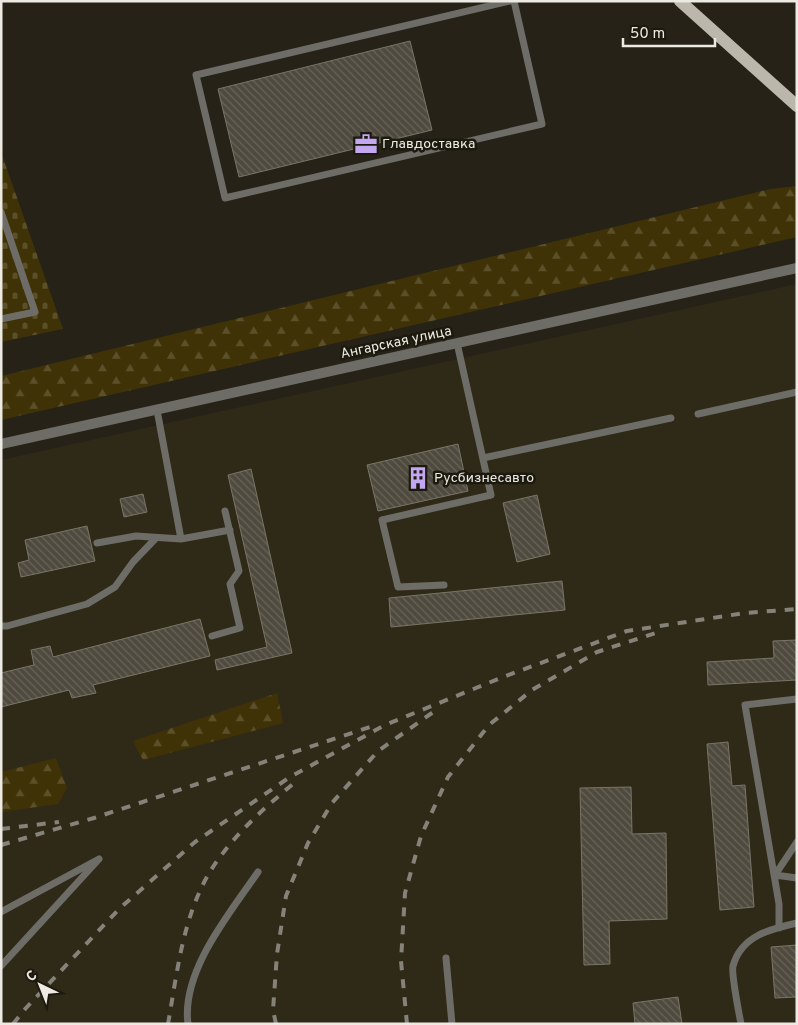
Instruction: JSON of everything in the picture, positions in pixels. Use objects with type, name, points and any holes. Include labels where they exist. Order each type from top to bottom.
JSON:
[{"type":"main road","points":[[680,1],[797,106]]},
{"type":"street","name":"Ангарская улица","points":[[1,444],[797,268]]},
{"type":"lane","points":[[510,1],[196,75],[225,198],[542,124],[514,1]]},
{"type":"lane","points":[[1,212],[35,312],[1,319]]},
{"type":"lane","points":[[444,585],[398,587],[382,520],[490,495],[457,343]]},
{"type":"lane","points":[[698,414],[797,392]]},
{"type":"lane","points":[[157,410],[182,539]]},
{"type":"lane","points":[[483,458],[671,418]]},
{"type":"lane","points":[[212,636],[240,628],[230,584],[239,571],[225,511]]},
{"type":"lane","points":[[97,543],[136,536],[182,539],[230,530]]},
{"type":"lane","points":[[1,626],[8,626],[88,604],[115,587],[133,562],[156,538]]},
{"type":"lane","points":[[780,928],[780,904],[745,705],[797,699]]},
{"type":"lane","points":[[775,875],[797,842]]},
{"type":"lane","points":[[1,912],[99,859],[1,966]]},
{"type":"lane","points":[[188,1024],[190,991],[197,969],[220,927],[258,872]]},
{"type":"lane","points":[[775,875],[797,878]]},
{"type":"lane","points":[[741,1024],[732,967],[744,945],[764,932],[797,924]]},
{"type":"lane","points":[[446,958],[452,1024]]},
{"type":"shaded area","points":[[797,284],[797,1024],[1,1024],[1,460]]},
{"type":"green space","points":[[1,152],[63,329],[1,342]]},
{"type":"green space","points":[[797,186],[797,237],[1,420],[1,376],[770,189]]},
{"type":"green space","points":[[277,693],[283,723],[143,760],[133,741]]},
{"type":"green space","points":[[56,758],[67,788],[58,804],[1,812],[1,772]]},
{"type":"building","points":[[410,41],[432,130],[239,177],[218,89]]},
{"type":"building","name":"Русбизнесавто","points":[[458,444],[468,491],[378,511],[367,465]]},
{"type":"building","points":[[251,469],[292,653],[217,670],[215,660],[267,647],[228,475]]},
{"type":"building","points":[[143,494],[147,512],[124,517],[120,499]]},
{"type":"building","points":[[537,495],[550,554],[517,562],[503,503]]},
{"type":"building","points":[[87,526],[95,561],[21,577],[18,563],[29,560],[25,540]]},
{"type":"building","points":[[562,581],[565,610],[391,627],[389,598]]},
{"type":"building","points":[[200,619],[210,656],[93,685],[96,693],[72,698],[69,690],[1,707],[1,673],[34,665],[31,650],[50,646],[53,657]]},
{"type":"building","points":[[797,640],[797,680],[708,685],[707,662],[774,658],[773,641]]},
{"type":"building","points":[[728,742],[732,786],[745,785],[754,907],[720,910],[707,744]]},
{"type":"building","points":[[631,787],[632,834],[666,833],[667,919],[609,921],[610,964],[584,965],[580,788]]},
{"type":"building","points":[[797,945],[797,997],[775,998],[771,947]]},
{"type":"building","points":[[678,997],[682,1024],[635,1024],[633,1003]]},
{"type":"railway","points":[[13,1024],[119,909],[195,842],[290,777],[385,725],[503,677],[627,631],[745,613],[797,609]]},
{"type":"railway","points":[[407,1024],[401,961],[405,893],[421,836],[448,777],[489,725],[532,690],[597,652],[662,631]]},
{"type":"railway","points":[[276,1024],[273,1010],[277,954],[286,896],[308,843],[332,803],[378,751],[439,708]]},
{"type":"railway","points":[[1,845],[94,818],[370,727]]},
{"type":"railway","points":[[168,1024],[184,937],[198,895],[208,875],[220,857],[247,825],[299,779]]},
{"type":"railway","points":[[1,829],[59,822]]},
{"type":"place","name":"Главдоставка","points":[[366,144]]},
{"type":"place","name":"Русбизнесавто","points":[[418,478]]}]
